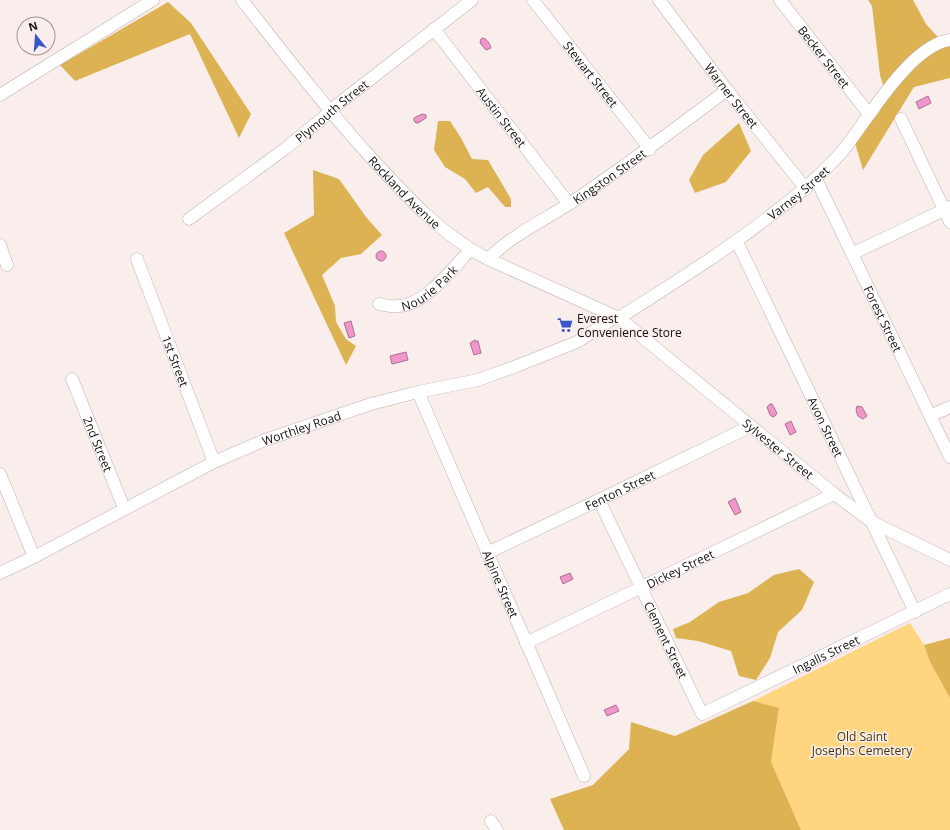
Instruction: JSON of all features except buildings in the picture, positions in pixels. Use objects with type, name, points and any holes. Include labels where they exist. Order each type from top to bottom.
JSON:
[{"type":"street","points":[[0,95],[153,0]]},
{"type":"street","name":"Rockland Avenue","points":[[242,0],[331,111],[406,196],[450,236],[470,250],[488,259],[617,318]]},
{"type":"street","name":"Plymouth Street","points":[[189,219],[286,148],[472,0]]},
{"type":"street","name":"Stewart Street","points":[[533,0],[650,148]]},
{"type":"street","name":"Warner Street","points":[[659,0],[727,90],[806,189]]},
{"type":"street","name":"Becker Street","points":[[780,0],[869,114]]},
{"type":"street","name":"Austin Street","points":[[434,29],[568,204]]},
{"type":"street","name":"Varney Street","points":[[617,318],[737,242],[806,189],[844,148],[896,79],[926,50],[934,45],[950,40]]},
{"type":"street","name":"Kingston Street","points":[[488,259],[497,250],[515,237],[568,204],[650,148],[727,90]]},
{"type":"street","points":[[901,119],[947,208],[950,222]]},
{"type":"street","name":"Forest Street","points":[[816,179],[950,457]]},
{"type":"street","points":[[852,254],[947,208]]},
{"type":"street","name":"Avon Street","points":[[737,242],[916,612]]},
{"type":"street","points":[[0,245],[7,265]]},
{"type":"street","name":"Nourie Park","points":[[379,304],[398,306],[410,304],[420,299],[451,271],[470,250]]},
{"type":"street","name":"1st Street","points":[[137,259],[214,462]]},
{"type":"street","name":"Worthley Road","points":[[0,573],[34,557],[124,508],[214,462],[265,440],[372,404],[418,392],[478,380],[578,342],[617,318]]},
{"type":"street","name":"Sylvester Street","points":[[617,318],[834,494],[872,522],[950,560]]},
{"type":"street","name":"2nd Street","points":[[72,379],[124,508]]},
{"type":"street","name":"Alpine Street","points":[[418,392],[584,776]]},
{"type":"street","points":[[930,416],[950,407]]},
{"type":"street","name":"Fenton Street","points":[[487,553],[751,426]]},
{"type":"street","points":[[0,474],[34,557]]},
{"type":"street","name":"Dickey Street","points":[[526,643],[834,494]]},
{"type":"street","name":"Clement Street","points":[[599,500],[702,714]]},
{"type":"street","name":"Ingalls Street","points":[[702,714],[916,612],[950,594]]},
{"type":"green space","name":"Old Saint Josephs Cemetery","points":[[910,623],[924,645],[930,662],[950,698],[950,830],[801,830],[771,762],[779,709],[753,701]]},
{"type":"shaded area","points":[[868,0],[913,0],[926,24],[946,46],[950,45],[950,78],[914,87],[863,170],[855,143],[880,111],[883,85],[880,75],[872,6]]},
{"type":"shaded area","points":[[168,2],[191,23],[251,114],[239,138],[190,34],[75,81],[60,65]]},
{"type":"shaded area","points":[[481,39],[486,39],[491,48],[486,50],[480,43]]},
{"type":"shaded area","points":[[928,96],[931,103],[919,109],[916,102]]},
{"type":"shaded area","points":[[422,114],[426,115],[426,118],[416,123],[414,118]]},
{"type":"shaded area","points":[[438,121],[450,121],[472,159],[488,160],[511,199],[511,207],[505,207],[488,187],[476,193],[465,179],[445,167],[434,150]]},
{"type":"shaded area","points":[[739,123],[751,151],[726,182],[695,193],[689,180],[703,155]]},
{"type":"shaded area","points":[[313,170],[339,179],[366,217],[382,235],[361,254],[341,258],[322,275],[335,306],[336,322],[346,339],[356,346],[346,365],[284,233],[314,215]]},
{"type":"shaded area","points":[[379,251],[383,251],[385,252],[385,260],[379,261],[376,258],[376,254]]},
{"type":"shaded area","points":[[351,321],[355,336],[349,338],[344,323]]},
{"type":"shaded area","points":[[475,340],[478,341],[481,353],[474,355],[470,343]]},
{"type":"shaded area","points":[[406,352],[408,360],[392,364],[390,356]]},
{"type":"shaded area","points":[[772,404],[777,413],[773,417],[770,415],[767,407]]},
{"type":"shaded area","points":[[857,406],[862,407],[867,416],[863,419],[858,416],[856,410]]},
{"type":"shaded area","points":[[791,421],[796,432],[790,435],[785,424]]},
{"type":"shaded area","points":[[735,498],[741,512],[735,515],[728,502]]},
{"type":"shaded area","points":[[799,569],[814,582],[802,610],[778,632],[770,658],[756,680],[739,676],[731,651],[698,641],[676,638],[673,629],[690,622],[719,602],[748,593],[774,575]]},
{"type":"shaded area","points":[[570,573],[573,579],[563,584],[560,577]]},
{"type":"shaded area","points":[[950,638],[950,698],[930,662],[924,645]]},
{"type":"shaded area","points":[[753,701],[779,708],[771,762],[801,830],[564,830],[550,799],[593,785],[629,749],[631,722],[675,736]]},
{"type":"shaded area","points":[[616,705],[619,711],[607,716],[604,710]]},
{"type":"place","name":"Everest Convenience Store","points":[[565,325]]}]
